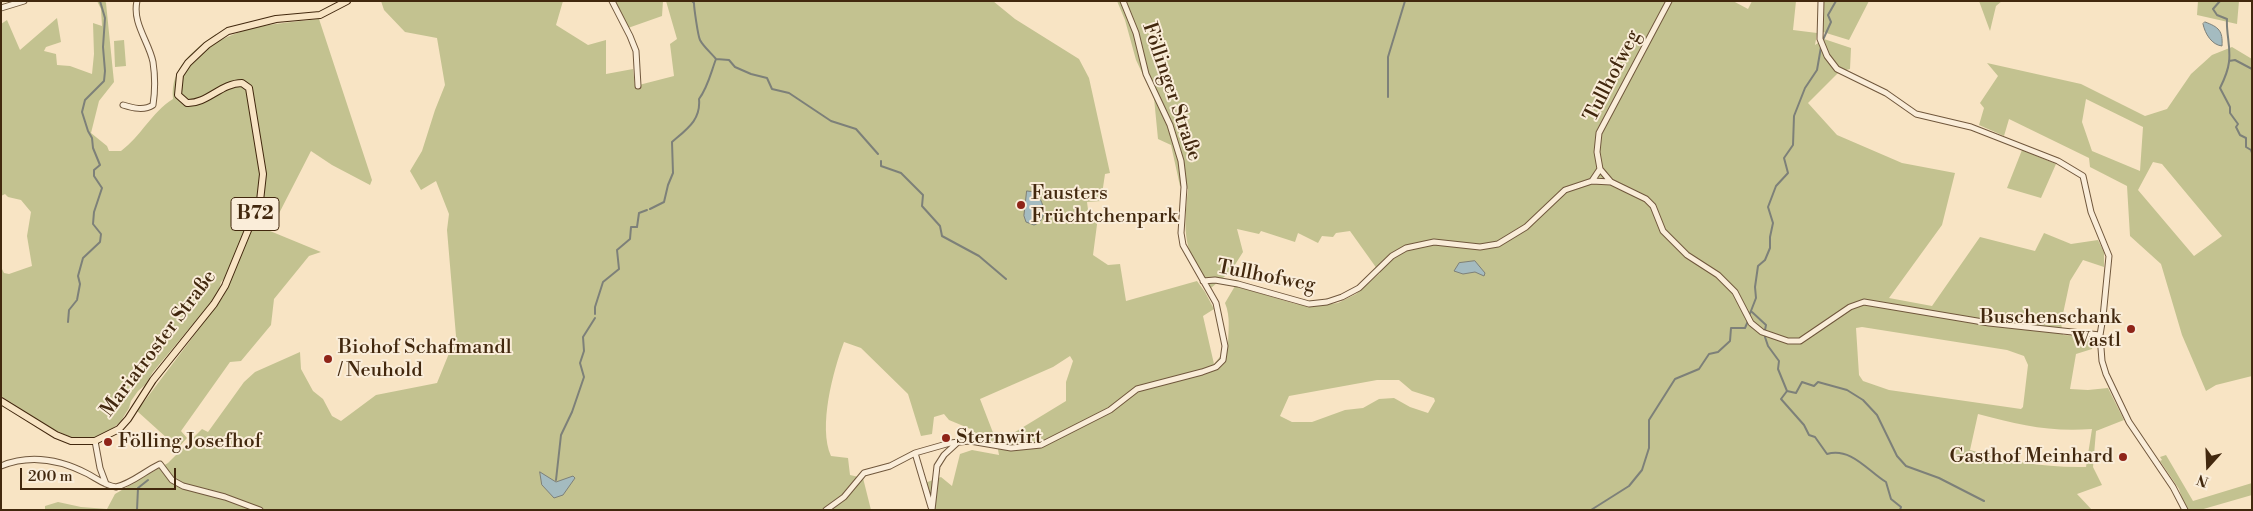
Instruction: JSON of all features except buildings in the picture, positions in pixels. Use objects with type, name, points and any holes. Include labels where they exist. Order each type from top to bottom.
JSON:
[{"type":"main road","name":"Mariatroster Straße","points":[[1,401],[62,438],[82,442],[95,441],[107,437],[123,425],[153,380],[221,294],[230,276],[261,195],[263,174],[249,88],[242,83],[234,83],[201,100],[187,103],[181,99],[178,93],[180,75],[195,54],[228,31],[276,19],[320,15],[347,1]]},
{"type":"street","points":[[1,8],[24,1]]},
{"type":"street","points":[[123,105],[135,108],[148,108],[153,105],[152,60],[142,32],[136,8],[137,1]]},
{"type":"street","points":[[612,1],[628,30],[636,51],[638,86]]},
{"type":"street","name":"Föllinger Straße","points":[[958,443],[976,441],[1011,448],[1041,445],[1110,410],[1138,389],[1216,367],[1223,360],[1225,346],[1216,304],[1186,252],[1181,232],[1184,187],[1181,162],[1166,117],[1146,74],[1136,33],[1124,1]]},
{"type":"street","name":"Tullhofweg","points":[[1600,169],[1597,152],[1599,133],[1669,1]]},
{"type":"street","points":[[1821,1],[1820,39],[1830,62],[1837,69],[1886,92],[1911,111],[1971,127],[2058,161],[2083,176],[2091,212],[2109,256],[2100,334],[2102,361],[2113,391],[2129,422],[2173,487],[2185,510]]},
{"type":"street","points":[[1592,181],[1600,169],[1611,182]]},
{"type":"street","points":[[1592,181],[1611,182],[1646,199],[1653,206],[1663,231],[1687,254],[1718,275],[1735,292],[1751,323],[1762,332],[1788,340],[1800,341],[1850,307],[1864,302],[1990,323],[2100,334]]},
{"type":"street","name":"Tullhofweg","points":[[1203,281],[1215,280],[1238,284],[1310,304],[1327,302],[1342,298],[1359,288],[1392,256],[1406,248],[1434,242],[1480,247],[1498,244],[1526,227],[1565,190],[1592,181]]},
{"type":"street","points":[[95,441],[100,468],[106,484]]},
{"type":"street","points":[[826,510],[844,497],[864,473],[890,466],[915,453],[958,443]]},
{"type":"street","points":[[932,509],[937,466],[944,455],[958,443]]},
{"type":"street","points":[[915,453],[932,509]]},
{"type":"street","points":[[1,466],[27,459],[43,459],[71,467],[113,487],[123,486],[144,471],[160,464],[172,480],[183,486],[226,497],[260,510]]},
{"type":"shaded area","points":[[97,1],[105,1],[106,3],[114,82],[99,101],[91,133],[107,146],[109,151],[121,151],[159,110],[173,99],[175,78],[179,69],[191,53],[216,34],[221,40],[257,27],[319,19],[372,180],[370,185],[332,165],[311,151],[270,231],[321,252],[309,256],[274,299],[271,325],[241,361],[230,362],[181,431],[187,438],[178,448],[137,411],[223,297],[231,281],[226,277],[221,282],[218,294],[153,372],[145,385],[138,391],[121,421],[111,430],[96,437],[79,439],[68,436],[53,429],[1,396],[1,267],[4,273],[9,274],[32,266],[27,236],[31,212],[21,200],[8,197],[5,194],[1,196],[1,24],[7,20],[20,50],[57,18],[61,42],[46,47],[44,51],[56,54],[57,65],[70,66],[92,74],[94,54],[93,23],[102,26],[101,9]]},
{"type":"shaded area","points":[[381,1],[563,1],[556,25],[588,45],[606,40],[606,74],[633,69],[635,86],[674,76],[670,44],[677,39],[666,1],[993,1],[1015,19],[1079,59],[1089,78],[1110,173],[1105,174],[1101,201],[1087,202],[1089,217],[1098,217],[1093,255],[1108,265],[1120,264],[1126,301],[1197,281],[1214,309],[1203,316],[1214,364],[1228,347],[1229,319],[1225,303],[1235,286],[1296,304],[1315,306],[1338,303],[1356,294],[1380,273],[1350,231],[1336,233],[1333,237],[1322,236],[1318,243],[1298,233],[1295,242],[1261,231],[1259,234],[1237,229],[1243,252],[1231,271],[1211,288],[1190,253],[1186,230],[1188,189],[1180,186],[1171,145],[1158,139],[1154,98],[1136,60],[1125,20],[1117,1],[1733,1],[1748,9],[1752,1],[1796,1],[1793,30],[1817,33],[1815,45],[1824,39],[1851,48],[1850,69],[1839,72],[1808,103],[1837,135],[1902,163],[1955,173],[1942,225],[1889,298],[1932,306],[1980,237],[2035,251],[2044,233],[2071,244],[2098,240],[2104,252],[2104,267],[2083,260],[2070,281],[2061,323],[2063,335],[2083,336],[2093,342],[2092,349],[2076,354],[2070,389],[2108,388],[2124,420],[2096,431],[2093,467],[2102,485],[2077,494],[2092,510],[929,510],[922,484],[941,477],[952,486],[960,454],[972,450],[999,455],[997,444],[976,438],[973,430],[949,420],[944,414],[934,417],[932,434],[921,436],[908,394],[861,348],[844,342],[828,399],[826,415],[827,444],[831,456],[848,458],[850,475],[863,478],[871,510],[45,510],[45,506],[58,502],[81,507],[107,509],[115,494],[168,463],[202,429],[208,432],[244,382],[255,372],[300,352],[301,369],[313,391],[323,399],[332,416],[341,421],[376,395],[437,383],[456,336],[447,230],[449,214],[436,181],[421,190],[410,171],[422,151],[445,85],[437,38],[405,32],[384,10]],"holes":[[[1862,327],[2007,350],[2024,356],[2028,365],[2023,407],[2021,409],[1889,390],[1863,381],[1859,375],[1856,328]],[[1070,356],[1073,361],[1066,382],[1066,401],[997,443],[980,399],[1053,367]],[[1377,380],[1399,380],[1412,391],[1434,398],[1435,401],[1428,413],[1410,407],[1394,398],[1379,399],[1363,408],[1345,410],[1312,422],[1292,422],[1280,416],[1289,396]],[[1978,414],[2034,427],[2076,430],[2092,429],[2086,467],[2027,463],[1970,450]]]},
{"type":"shaded area","points":[[615,1],[663,1],[662,16],[628,28]]},
{"type":"shaded area","points":[[1815,1],[1869,1],[1849,40],[1823,32],[1824,4]]},
{"type":"shaded area","points":[[1979,1],[2002,1],[1996,6],[1990,31]]},
{"type":"shaded area","points":[[2198,1],[2239,1],[2237,24],[2197,15]]},
{"type":"shaded area","points":[[124,40],[126,66],[115,67],[114,41]]},
{"type":"shaded area","points":[[2232,47],[2252,59],[2252,376],[2216,385],[2206,391],[2182,335],[2161,264],[2130,236],[2127,186],[2090,167],[2089,158],[2009,119],[2004,136],[1979,125],[1984,108],[1980,103],[1998,76],[1987,63],[2081,84],[2145,116],[2167,109],[2191,74],[2212,55]],"holes":[[[2086,99],[2143,127],[2140,171],[2092,151],[2082,122]],[[2153,162],[2162,164],[2222,236],[2194,256],[2138,190]]]},
{"type":"shaded area","points":[[2022,150],[2056,164],[2041,198],[2007,188]]},
{"type":"shaded area","points":[[2166,455],[2193,501],[2252,483],[2252,495],[2200,510],[2181,510],[2179,506],[2184,504],[2179,489],[2160,461],[2162,460],[2160,457]]},
{"type":"water","points":[[2205,22],[2219,30],[2222,37],[2222,46],[2215,44],[2207,35],[2203,24]]},
{"type":"water","points":[[1027,191],[1035,192],[1043,205],[1042,219],[1034,225],[1026,222],[1024,216]]},
{"type":"water","points":[[1475,261],[1485,273],[1484,276],[1475,272],[1463,274],[1454,271],[1459,263]]},
{"type":"water","points":[[540,472],[556,482],[573,476],[575,478],[563,495],[554,498],[542,485]]},
{"type":"waterway","points":[[68,322],[69,310],[77,300],[80,284],[78,276],[83,258],[100,242],[101,234],[93,224],[94,212],[102,188],[94,176],[94,170],[100,165],[82,112],[85,100],[104,81],[103,47],[105,18],[100,1]]},
{"type":"waterway","points":[[692,1],[694,3],[700,40],[716,59],[729,60],[735,67],[767,78],[772,89],[789,93],[831,121],[856,129],[878,154]]},
{"type":"waterway","points":[[1388,97],[1388,57],[1405,1]]},
{"type":"waterway","points":[[1822,42],[1831,22],[1828,15],[1836,1]]},
{"type":"waterway","points":[[2220,1],[2213,9],[2217,15],[2227,19],[2229,45],[2227,72],[2220,88],[2230,107],[2230,113],[2238,124],[2236,127],[2240,135],[2246,138],[2246,147],[2252,153]]},
{"type":"waterway","points":[[1749,316],[1756,298],[1755,287],[1758,266],[1765,260],[1770,248],[1773,223],[1768,207],[1776,186],[1788,173],[1784,158],[1793,145],[1794,116],[1805,88],[1817,70],[1821,47]]},
{"type":"waterway","points":[[650,209],[664,202],[673,173],[672,142],[692,124],[698,113],[699,99],[716,59]]},
{"type":"waterway","points":[[2229,61],[2235,60],[2252,69]]},
{"type":"waterway","points":[[881,161],[881,166],[901,173],[923,195],[922,206],[940,226],[942,236],[979,256],[1006,279]]},
{"type":"waterway","points":[[595,314],[595,307],[603,282],[619,269],[617,250],[630,239],[631,227],[637,227],[639,213],[647,210]]},
{"type":"waterway","points":[[1752,312],[1766,325],[1765,330]]},
{"type":"waterway","points":[[556,480],[561,435],[572,412],[584,377],[580,363],[584,351],[583,337],[595,318]]},
{"type":"waterway","points":[[1591,510],[1629,486],[1642,470],[1649,448],[1649,420],[1675,379],[1699,369],[1709,354],[1718,352],[1730,341],[1731,328],[1745,328],[1748,321]]},
{"type":"waterway","points":[[1765,337],[1768,346],[1779,361],[1778,369],[1787,391],[1781,399],[1804,425],[1809,435],[1815,437],[1827,454],[1836,453],[1851,457],[1886,482],[1891,499],[1901,507],[1900,510]]},
{"type":"waterway","points":[[1787,391],[1796,393],[1802,382],[1814,386],[1818,382],[1847,390],[1863,400],[1877,415],[1897,456],[1906,466],[1939,478],[1984,501]]},
{"type":"waterway","points":[[137,510],[138,488],[148,480]]},
{"type":"place","name":"Fausters Früchtchenpark","points":[[1021,205]]},
{"type":"place","name":"Buschenschank Wastl","points":[[2131,329]]},
{"type":"place","name":"Biohof Schafmandl / Neuhold","points":[[328,359]]},
{"type":"place","name":"Sternwirt","points":[[946,438]]},
{"type":"place","name":"Fölling Josefhof","points":[[108,442]]},
{"type":"place","name":"Gasthof Meinhard","points":[[2123,457]]}]
